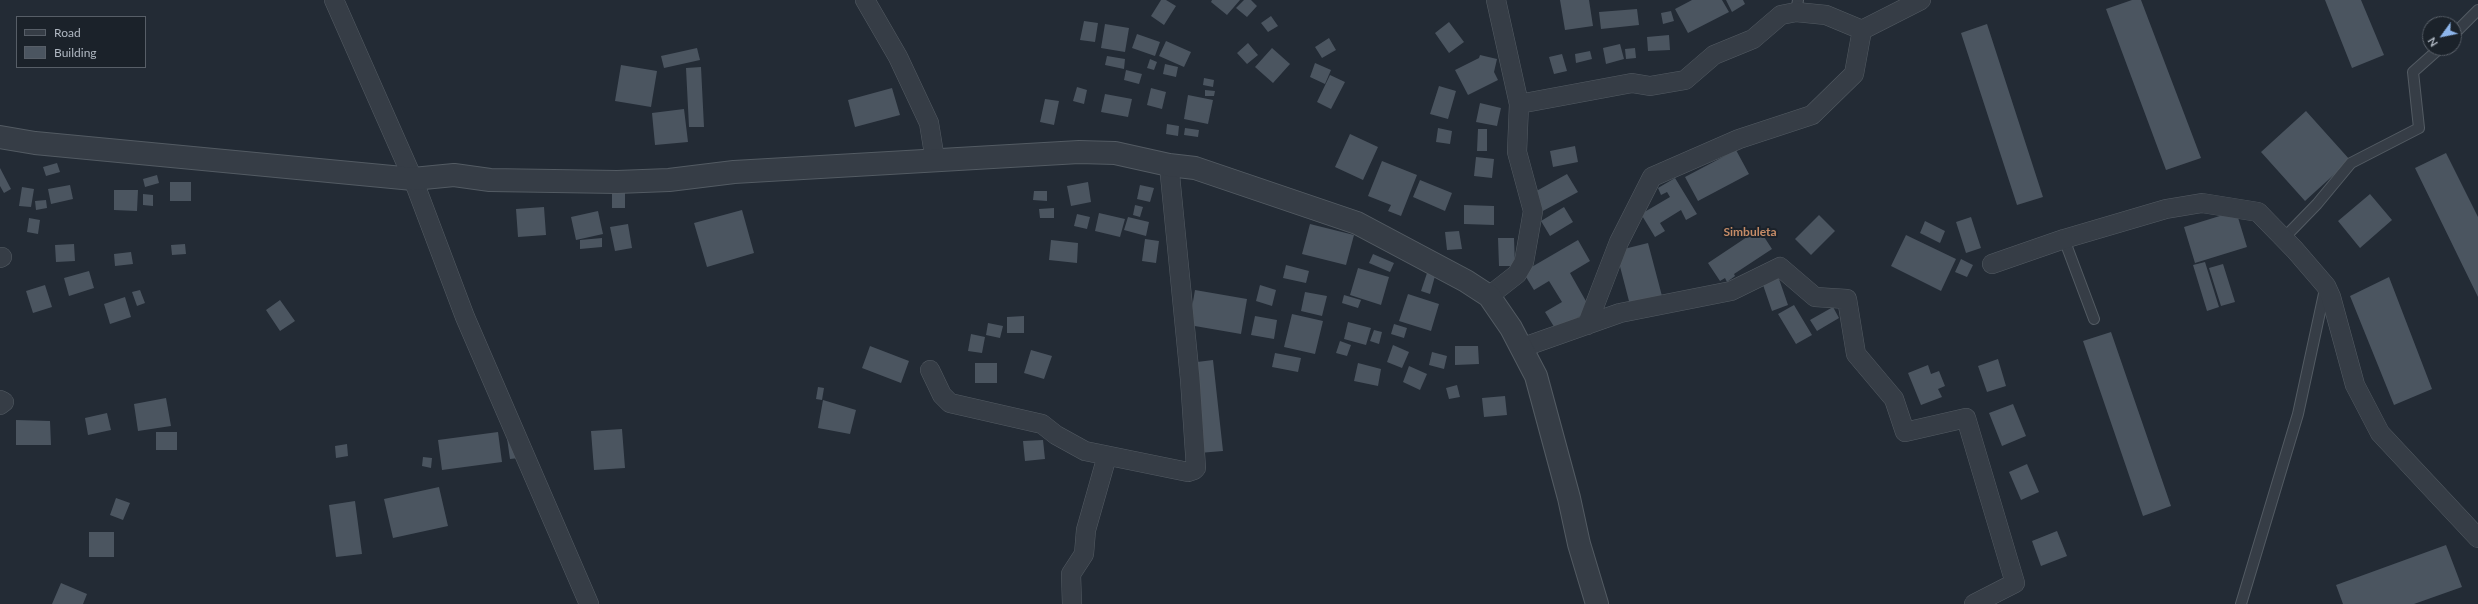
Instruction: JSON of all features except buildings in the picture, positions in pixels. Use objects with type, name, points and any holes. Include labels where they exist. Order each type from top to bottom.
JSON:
[{"type":"street","points":[[334,0],[413,179],[465,317],[589,604]]},
{"type":"street","points":[[865,0],[898,57],[929,122],[934,160]]},
{"type":"street","points":[[1490,296],[1517,274],[1524,262],[1533,211],[1517,152],[1519,104],[1496,0]]},
{"type":"street","points":[[1587,325],[1619,242],[1652,178],[1739,139],[1812,115],[1854,74],[1862,30],[1905,5],[1921,0]]},
{"type":"street","points":[[1519,104],[1632,83],[1650,86],[1685,80],[1714,55],[1753,39],[1781,15],[1797,6],[1826,15],[1862,30]]},
{"type":"street","points":[[0,137],[35,143],[413,179],[454,175],[490,180],[617,182],[668,180],[734,172],[1079,152],[1115,153],[1169,165],[1195,168],[1357,223],[1466,281],[1490,296],[1511,328],[1536,376],[1569,498],[1579,544],[1597,604]]},
{"type":"street","points":[[930,370],[942,395],[950,403],[1042,424],[1074,447],[1108,456],[1188,472],[1196,468],[1169,165]]},
{"type":"street","points":[[1992,264],[2064,239],[2166,209],[2202,203],[2258,212],[2284,238],[2326,286],[2331,297],[2354,385],[2380,433],[2478,538]]},
{"type":"street","points":[[1521,348],[1620,313],[1731,291],[1780,267],[1815,297],[1847,299],[1856,354],[1894,399],[1905,432],[1966,418],[2015,584],[1974,604]]},
{"type":"street","points":[[0,400],[4,402],[0,405]]},
{"type":"street","points":[[1072,604],[1071,574],[1084,554],[1086,530],[1108,456]]},
{"type":"lane","points":[[2462,26],[2478,10]]},
{"type":"lane","points":[[2284,238],[2317,204],[2351,163],[2419,128],[2413,72],[2431,56]]},
{"type":"lane","points":[[2064,239],[2094,319]]},
{"type":"lane","points":[[2241,604],[2298,414],[2326,286]]},
{"type":"district","name":"Simbuleta","points":[[1750,232]]}]
